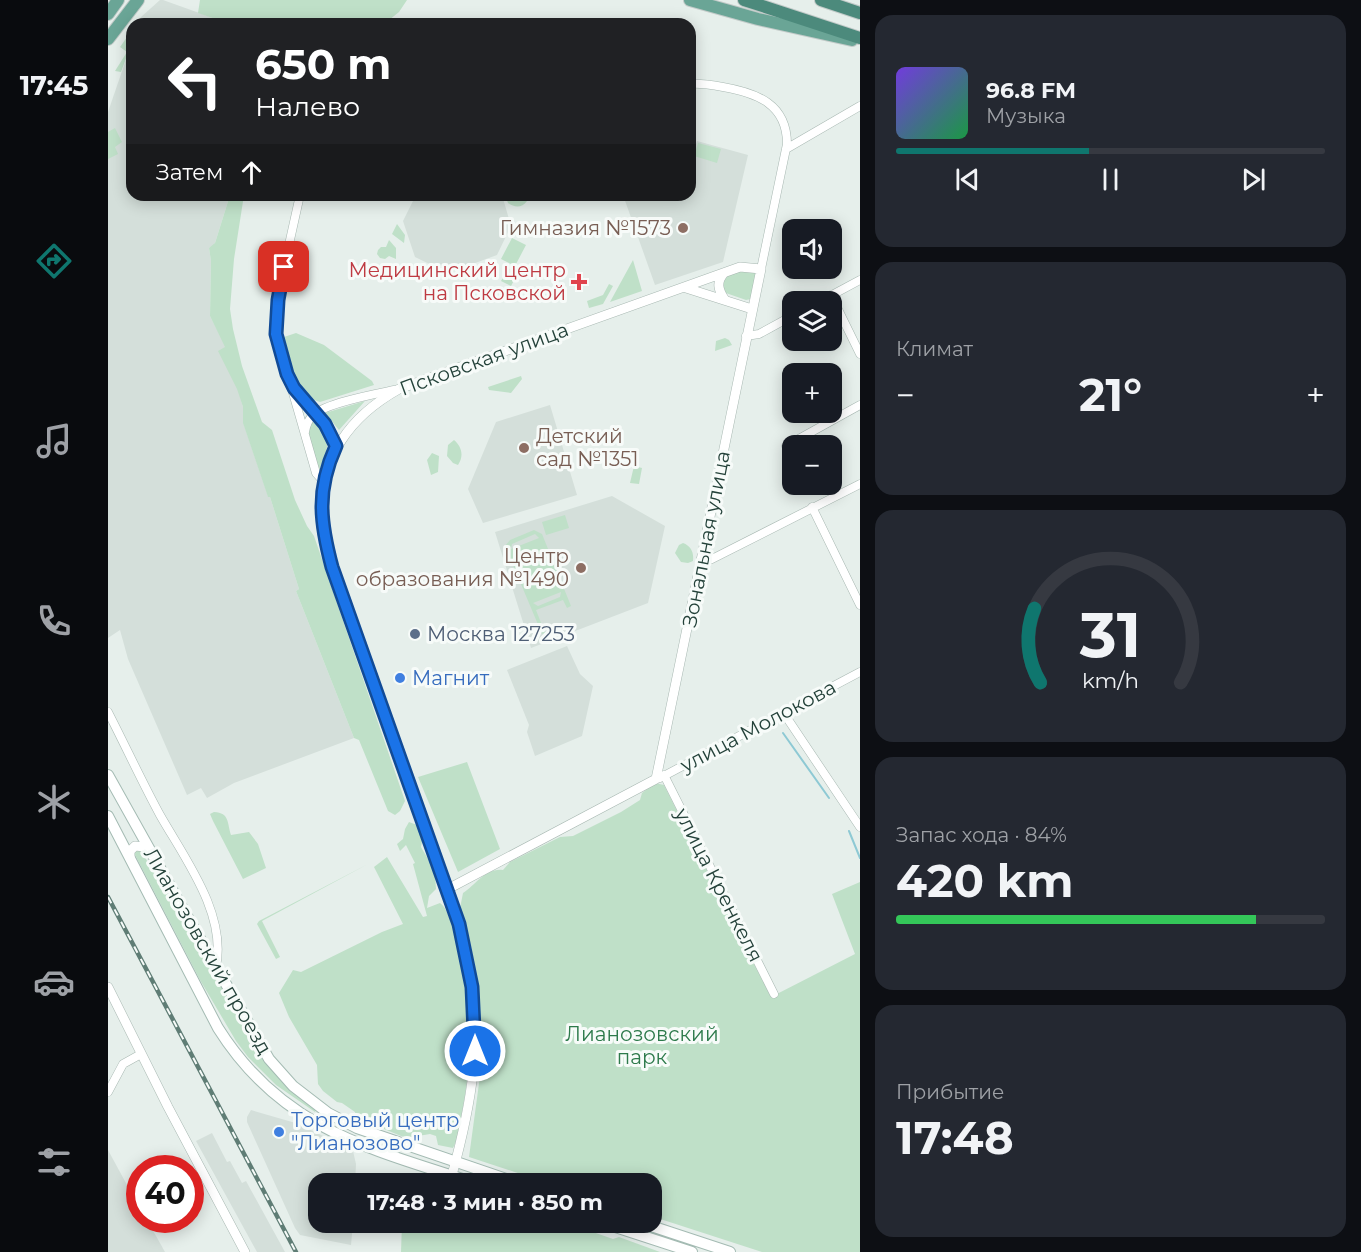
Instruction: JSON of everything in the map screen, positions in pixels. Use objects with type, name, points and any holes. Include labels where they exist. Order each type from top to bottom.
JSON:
[{"type":"highway","points":[[744,0],[860,39]]},
{"type":"highway","points":[[820,0],[860,13]]},
{"type":"main road","points":[[108,14],[116,0]]},
{"type":"main road","points":[[108,39],[138,0]]},
{"type":"main road","points":[[128,13],[142,0]]},
{"type":"main road","points":[[690,0],[768,21],[860,39]]},
{"type":"main road","name":"Лианозовский проезд","points":[[108,775],[269,1059],[293,1086],[328,1113],[375,1135],[488,1173]]},
{"type":"main road","name":"Лианозовский проезд","points":[[108,816],[225,1039],[246,1067],[271,1092],[294,1110],[326,1129],[369,1148],[446,1173]]},
{"type":"main road","points":[[662,1230],[730,1252]]},
{"type":"main road","points":[[634,1233],[692,1252]]},
{"type":"street","points":[[696,84],[740,90],[767,102],[782,120],[786,132],[786,149]]},
{"type":"street","points":[[786,149],[860,106]]},
{"type":"street","name":"Зональная улица","points":[[660,777],[746,336],[786,149]]},
{"type":"street","points":[[299,201],[278,300],[276,334],[316,473],[324,482]]},
{"type":"street","name":"Псковская улица","points":[[453,1173],[472,1087],[476,1030],[469,966],[459,924],[332,567],[321,514],[324,482],[336,446],[369,409],[399,389],[724,273],[746,266],[761,268]]},
{"type":"street","points":[[724,273],[719,278],[718,284],[719,292],[725,300]]},
{"type":"street","points":[[839,291],[860,280]]},
{"type":"street","points":[[686,288],[752,309]]},
{"type":"street","points":[[842,317],[860,354]]},
{"type":"street","points":[[746,336],[759,334],[782,321]]},
{"type":"street","points":[[288,379],[333,435],[336,446]]},
{"type":"street","points":[[305,432],[307,423],[316,413],[329,407],[399,389]]},
{"type":"street","points":[[301,397],[312,403],[329,407]]},
{"type":"street","points":[[806,435],[860,405]]},
{"type":"street","points":[[702,561],[712,559],[860,484]]},
{"type":"street","points":[[812,507],[860,605]]},
{"type":"street","name":"улица Молокова","points":[[660,777],[860,672]]},
{"type":"street","points":[[108,712],[199,885],[218,935],[219,948],[216,967]]},
{"type":"street","points":[[783,712],[860,827]]},
{"type":"street","points":[[446,890],[660,777]]},
{"type":"street","name":"улица Кренкеля","points":[[660,777],[774,994]]},
{"type":"street","points":[[130,858],[130,851],[135,846],[145,847],[151,853]]},
{"type":"street","points":[[108,987],[245,1252]]},
{"type":"street","points":[[108,1092],[123,1064],[141,1054]]},
{"type":"shaded area","points":[[160,0],[163,0],[213,18],[141,18]]},
{"type":"shaded area","points":[[126,60],[126,201],[228,201],[214,246],[209,248],[211,261],[210,316],[226,347],[243,407],[244,425],[299,589],[296,591],[354,738],[234,783],[207,798],[201,788],[187,795],[128,659],[120,630],[108,638],[108,112]]},
{"type":"shaded area","name":"Гимназия №1573","points":[[697,141],[748,155],[723,262],[655,285],[625,201],[696,201]]},
{"type":"shaded area","points":[[413,201],[504,201],[511,226],[497,255],[448,273],[415,257],[403,221]]},
{"type":"shaded area","name":"Детский сад №1351","points":[[550,405],[577,495],[483,523],[468,489],[496,422]]},
{"type":"shaded area","name":"Центр образования №1490","points":[[612,496],[665,526],[648,603],[531,648],[495,532]]},
{"type":"shaded area","points":[[567,646],[580,674],[593,686],[582,736],[535,756],[527,732],[529,725],[507,670]]},
{"type":"shaded area","points":[[251,1110],[299,1124],[353,1151],[356,1173],[308,1173],[308,1233],[352,1233],[351,1245],[300,1235],[247,1122]]},
{"type":"shaded area","points":[[212,1133],[227,1162],[230,1161],[242,1183],[246,1181],[285,1252],[257,1252],[196,1141]]},
{"type":"shaded area","points":[[108,1150],[126,1183],[126,1233],[154,1233],[165,1252],[108,1252]]},
{"type":"green space","points":[[200,0],[407,0],[392,18],[213,18],[198,13]]},
{"type":"green space","points":[[126,38],[126,51],[120,47]]},
{"type":"green space","points":[[126,54],[121,72],[115,71]]},
{"type":"green space","points":[[115,128],[122,142],[115,147],[118,154],[108,159],[108,132]]},
{"type":"green space","points":[[698,143],[721,149],[717,163],[696,157]]},
{"type":"green space","points":[[228,201],[243,201],[234,259],[230,309],[242,366],[262,422],[272,430],[295,500],[314,536],[405,801],[395,815],[388,811],[359,740],[354,738],[296,591],[299,589],[270,497],[268,497],[243,423],[243,407],[237,389],[218,351],[225,347],[210,316],[211,261],[209,248],[215,243]]},
{"type":"green space","points":[[507,201],[527,201],[521,206]]},
{"type":"green space","points":[[397,224],[405,235],[404,243],[392,234]]},
{"type":"green space","points":[[512,238],[526,245],[515,266],[501,259]]},
{"type":"green space","points":[[389,240],[396,248],[396,259],[389,256],[385,259],[380,258],[377,254],[381,247],[386,247]]},
{"type":"green space","points":[[633,260],[642,291],[610,302]]},
{"type":"green space","points":[[508,268],[518,273],[511,286],[501,281]]},
{"type":"green space","points":[[736,271],[754,271],[757,275],[751,299],[746,300],[723,292],[722,279]]},
{"type":"green space","points":[[609,284],[613,286],[603,304],[589,308],[587,301],[603,295]]},
{"type":"green space","points":[[296,333],[324,345],[372,381],[374,385],[320,402],[311,398],[304,392],[294,376],[288,356],[284,337]]},
{"type":"green space","points":[[725,338],[732,345],[715,351],[716,341]]},
{"type":"green space","points":[[521,376],[522,379],[511,393],[489,390],[488,387]]},
{"type":"green space","points":[[365,401],[339,430],[325,413]]},
{"type":"green space","points":[[316,421],[329,437],[319,472],[308,433],[310,424]]},
{"type":"green space","points":[[454,440],[461,452],[458,465],[447,456],[448,445]]},
{"type":"green space","points":[[432,453],[439,456],[438,472],[431,475],[427,460]]},
{"type":"green space","points":[[634,466],[642,468],[639,484],[630,483]]},
{"type":"green space","points":[[565,515],[569,528],[546,535],[542,522]]},
{"type":"green space","points":[[534,530],[542,534],[571,606],[567,608],[563,600],[536,610],[545,633],[542,634],[505,546],[510,540]],"holes":[[[535,534],[539,538],[511,549],[512,544]],[[561,592],[560,597],[538,606],[533,603]]]},
{"type":"green space","points":[[683,543],[692,552],[693,561],[688,563],[681,562],[675,553],[679,545]]},
{"type":"green space","points":[[467,762],[500,849],[458,872],[418,777]]},
{"type":"green space","name":"Лианозовский парк","points":[[655,783],[664,785],[771,997],[855,954],[832,894],[860,882],[860,1252],[762,1252],[662,1220],[662,1173],[518,1173],[469,1157],[483,1054],[477,982],[471,946],[460,908],[463,893],[491,872],[503,870],[510,862],[560,837],[573,836],[621,812],[640,800],[642,793]]},
{"type":"green space","points":[[214,812],[223,814],[231,835],[249,832],[258,844],[266,868],[243,879],[213,821],[210,814]]},
{"type":"green space","points":[[409,822],[417,825],[423,836],[421,847],[435,876],[436,889],[429,896],[427,908],[440,903],[447,911],[465,969],[470,1044],[465,1093],[459,1129],[453,1148],[438,1145],[436,1136],[430,1134],[406,1138],[384,1129],[383,1124],[370,1119],[364,1123],[358,1119],[355,1112],[323,1091],[318,1084],[317,1065],[289,1017],[279,993],[293,970],[301,972],[403,924],[374,867],[387,857],[423,917],[427,916],[413,864],[415,863],[406,845],[400,851],[397,844],[403,839]]},
{"type":"green space","points":[[140,849],[265,1061],[316,1110],[315,1112],[276,1085],[248,1057],[236,1041],[200,980],[133,851]]},
{"type":"green space","points":[[368,864],[262,921],[280,957],[276,959],[257,924],[259,921]]},
{"type":"green space","points":[[402,1233],[596,1233],[613,1239],[619,1237],[660,1252],[401,1252]]},
{"type":"waterway","points":[[783,733],[829,798]]},
{"type":"waterway","points":[[849,831],[860,858]]},
{"type":"railway","points":[[108,897],[296,1252]]},
{"type":"place","name":"Гимназия №1573","points":[[683,228]]},
{"type":"place","name":"Медицинский центр на Псковской","points":[[579,282]]},
{"type":"place","name":"Детский сад №1351","points":[[524,448]]},
{"type":"place","name":"Центр образования №1490","points":[[581,568]]},
{"type":"place","name":"Москва 127253","points":[[415,634]]},
{"type":"place","name":"Магнит","points":[[400,678]]},
{"type":"place","name":"Торговый центр \"Лианозово\"","points":[[279,1132]]},
{"type":"route","points":[[284,267],[278,300],[276,334],[288,379],[333,435],[336,446],[324,482],[321,514],[325,541],[332,567],[459,924],[472,987],[476,1030],[475,1051]]}]
